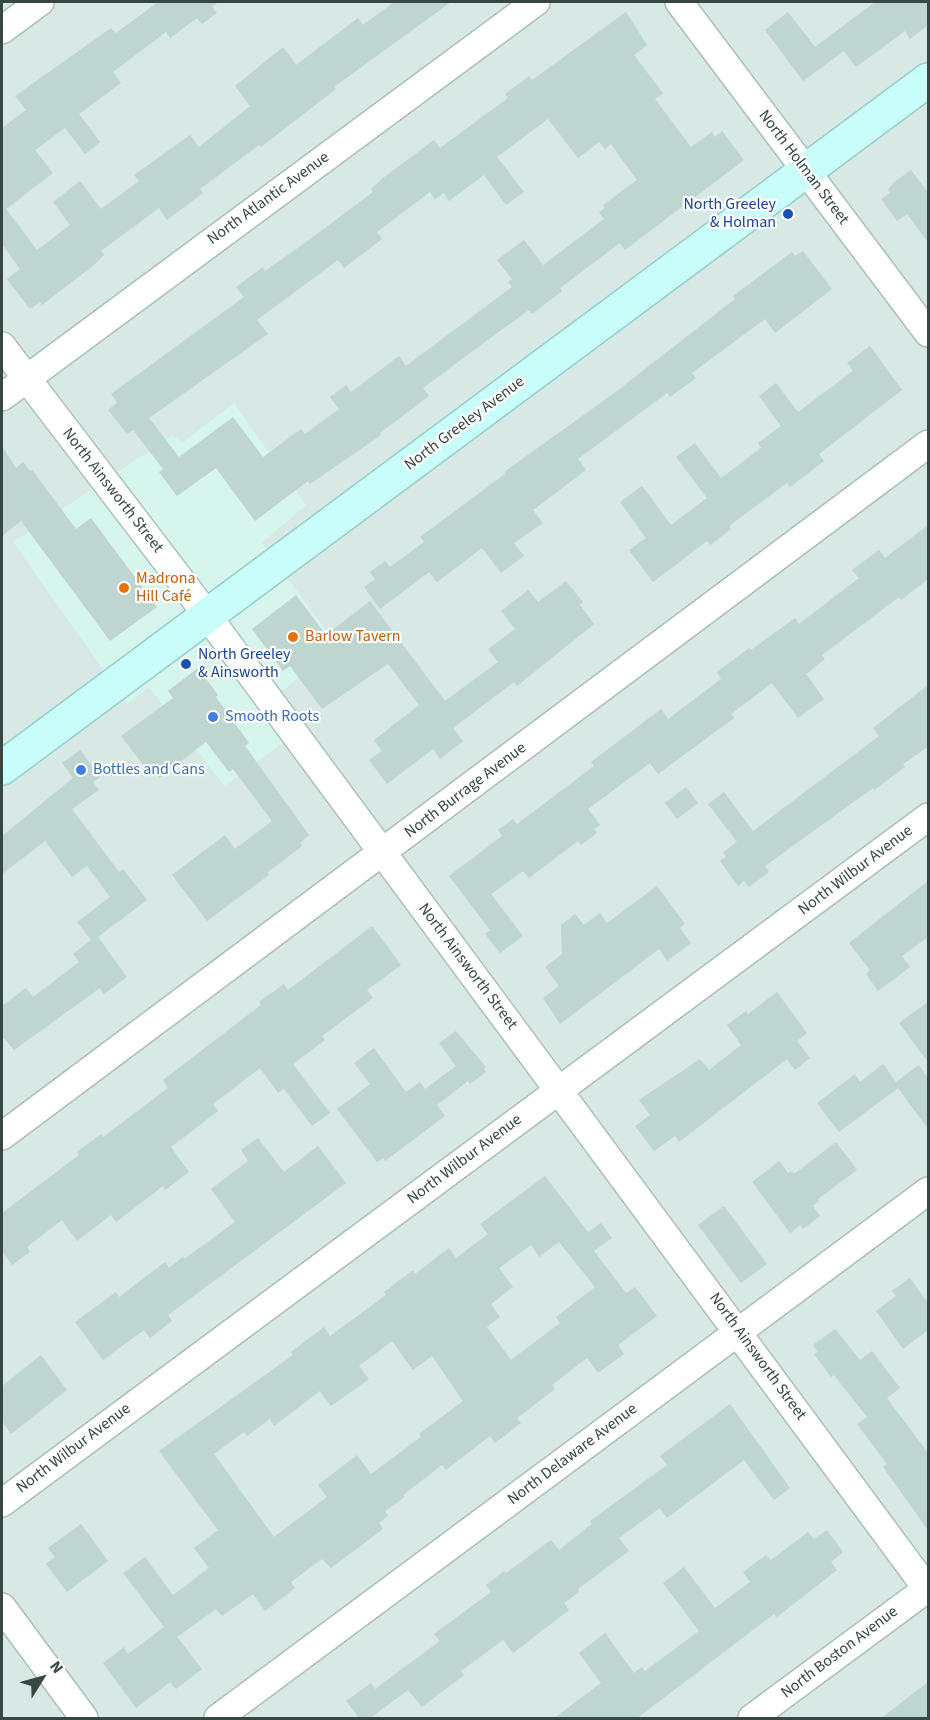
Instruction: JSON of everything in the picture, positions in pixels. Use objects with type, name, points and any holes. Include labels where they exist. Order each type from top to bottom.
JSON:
[{"type":"main road","name":"North Greeley Avenue","points":[[2,768],[928,80]]},
{"type":"street","points":[[2,30],[40,2]]},
{"type":"street","name":"North Atlantic Avenue","points":[[2,397],[536,2]]},
{"type":"street","name":"North Holman Street","points":[[679,2],[928,333]]},
{"type":"street","name":"North Ainsworth Street","points":[[2,346],[207,615],[928,1589]]},
{"type":"street","name":"North Burrage Avenue","points":[[2,1136],[928,444]]},
{"type":"street","name":"North Wilbur Avenue","points":[[2,1503],[928,817]]},
{"type":"street","name":"North Delaware Avenue","points":[[218,1719],[928,1191]]},
{"type":"street","name":"North Boston Avenue","points":[[752,1719],[928,1589]]},
{"type":"street","points":[[2,1607],[84,1719]]},
{"type":"shaded area","points":[[2,2],[928,2],[928,1718],[2,1718]]},
{"type":"shaded area","points":[[234,403],[306,505],[262,543],[339,648],[282,691],[304,727],[224,786],[149,687],[127,704],[13,542],[173,435],[182,443]]},
{"type":"building","points":[[158,2],[219,2],[212,6],[217,13],[202,24],[197,18],[170,38],[166,32],[113,72],[121,83],[79,114],[100,142],[85,154],[65,128],[35,150],[53,173],[6,209],[37,250],[70,225],[53,202],[80,181],[101,209],[139,181],[134,175],[190,135],[199,147],[250,106],[235,86],[283,47],[296,65],[358,18],[363,25],[394,2],[451,2],[334,87],[336,89],[261,147],[259,145],[200,189],[203,193],[167,220],[159,208],[101,251],[104,255],[94,265],[42,305],[40,302],[30,309],[7,279],[20,269],[2,244],[2,128],[26,110],[15,96],[111,28],[116,33]]},
{"type":"building","points":[[875,2],[928,2],[928,25],[910,39],[905,31],[856,67],[844,51],[803,81],[765,30],[788,12],[815,47]]},
{"type":"building","points":[[626,12],[647,45],[634,55],[663,93],[655,99],[691,147],[712,132],[715,137],[722,131],[744,160],[625,250],[620,243],[560,288],[562,291],[532,314],[529,310],[478,347],[423,388],[429,396],[380,433],[381,435],[310,484],[308,481],[255,521],[216,468],[177,496],[159,472],[163,469],[133,430],[127,434],[108,410],[117,403],[111,394],[244,297],[236,287],[263,267],[265,271],[309,240],[373,192],[371,189],[383,178],[434,140],[440,148],[508,98],[505,94],[529,76],[532,80]],"holes":[[[548,119],[578,158],[599,142],[605,149],[611,144],[637,180],[603,205],[605,208],[599,212],[604,219],[543,265],[524,240],[497,260],[512,279],[508,282],[512,287],[406,366],[399,356],[351,392],[346,385],[330,397],[339,409],[305,434],[301,429],[263,457],[233,417],[179,457],[149,418],[268,334],[257,320],[338,260],[344,268],[382,239],[377,232],[430,192],[435,199],[444,193],[449,201],[484,175],[506,205],[524,192],[497,157]]]},
{"type":"building","points":[[911,170],[928,193],[928,242],[907,214],[897,221],[881,199],[890,193],[888,190],[893,183]]},
{"type":"building","points":[[803,251],[832,289],[775,333],[765,319],[692,373],[696,378],[670,397],[667,393],[578,459],[586,470],[533,510],[543,523],[514,543],[524,556],[501,573],[482,548],[437,582],[429,572],[380,609],[364,587],[375,579],[370,572],[385,561],[390,567],[424,542],[420,537],[505,474],[504,472],[613,394],[735,299],[733,296],[792,252],[795,256]]},
{"type":"building","points":[[870,346],[902,390],[819,454],[824,461],[790,487],[787,483],[729,526],[731,529],[710,545],[707,541],[653,582],[629,550],[646,538],[620,502],[642,486],[671,525],[707,498],[676,457],[695,443],[721,478],[761,448],[758,443],[781,426],[759,396],[776,383],[798,412],[853,371],[847,363]]},
{"type":"building","points":[[2,446],[16,468],[23,462],[30,471],[32,470],[76,529],[91,518],[157,607],[110,641],[21,521],[2,536]]},
{"type":"building","points":[[928,525],[928,579],[901,600],[899,597],[822,655],[825,659],[806,674],[824,699],[798,718],[772,683],[731,714],[734,718],[658,774],[650,763],[588,809],[600,825],[594,829],[597,833],[581,845],[578,841],[529,878],[523,871],[491,894],[523,936],[500,953],[485,934],[490,930],[449,876],[502,836],[498,830],[513,819],[517,824],[594,766],[591,762],[661,709],[668,719],[721,679],[717,672],[749,648],[751,650],[795,618],[799,624],[859,578],[852,570],[879,550],[885,558]]},
{"type":"building","points":[[566,581],[583,602],[580,605],[594,624],[517,686],[514,682],[453,728],[463,741],[440,759],[433,749],[387,784],[369,760],[382,751],[374,740],[419,705],[388,664],[322,709],[290,666],[283,671],[252,629],[296,595],[326,635],[370,601],[445,701],[498,662],[488,649],[515,629],[501,611],[528,590],[538,602]]},
{"type":"building","points":[[198,668],[249,743],[245,746],[309,835],[300,843],[302,846],[267,873],[269,875],[207,921],[172,875],[225,835],[235,849],[272,821],[233,769],[229,772],[206,742],[159,778],[150,767],[147,770],[121,736],[173,698],[168,691]]},
{"type":"building","points":[[928,685],[928,747],[903,764],[905,767],[874,790],[873,788],[765,866],[769,872],[749,887],[744,881],[738,886],[720,861],[726,857],[723,852],[737,842],[708,804],[724,792],[753,831],[879,736],[873,728]]},
{"type":"building","points":[[80,750],[100,777],[93,782],[99,790],[72,809],[119,872],[123,869],[147,900],[98,937],[127,977],[104,994],[100,988],[14,1050],[2,1036],[2,1006],[26,988],[33,997],[79,962],[73,954],[91,940],[77,922],[110,897],[87,866],[72,877],[45,841],[2,874],[2,836],[73,778],[62,763]]},
{"type":"building","points":[[686,787],[698,803],[677,819],[665,803]]},
{"type":"building","points":[[928,881],[928,937],[902,956],[910,967],[878,991],[866,974],[870,970],[849,943]]},
{"type":"building","points":[[657,886],[685,924],[680,928],[691,943],[667,961],[659,949],[560,1024],[543,998],[559,986],[545,967],[562,954],[561,925],[575,914],[584,925],[600,913],[607,923]]},
{"type":"building","points":[[372,926],[401,965],[367,990],[373,998],[322,1036],[325,1040],[293,1064],[330,1113],[312,1126],[284,1089],[278,1093],[260,1068],[213,1104],[218,1111],[171,1147],[189,1172],[165,1190],[163,1186],[116,1222],[111,1215],[77,1241],[62,1220],[27,1247],[30,1252],[12,1265],[2,1251],[2,1213],[79,1155],[77,1152],[101,1134],[103,1137],[168,1088],[163,1080],[261,1005],[259,1002],[284,984],[288,990]]},
{"type":"building","points":[[777,992],[807,1033],[797,1041],[810,1058],[795,1070],[787,1059],[679,1142],[675,1136],[654,1151],[635,1126],[650,1115],[639,1100],[700,1059],[709,1070],[741,1045],[727,1025],[746,1011],[748,1014]]},
{"type":"building","points":[[928,1002],[928,1062],[899,1023]]},
{"type":"building","points":[[456,1031],[486,1067],[484,1069],[486,1072],[470,1084],[468,1081],[437,1105],[445,1116],[385,1161],[383,1158],[377,1162],[337,1109],[370,1084],[354,1063],[374,1048],[406,1092],[420,1082],[425,1089],[456,1066],[439,1043]]},
{"type":"building","points":[[883,1064],[896,1082],[919,1065],[928,1078],[928,1129],[898,1088],[839,1132],[817,1103],[855,1074],[860,1082]]},
{"type":"building","points":[[258,1138],[284,1172],[318,1146],[346,1183],[168,1315],[172,1321],[150,1338],[144,1330],[103,1360],[75,1322],[116,1292],[119,1297],[165,1262],[169,1268],[183,1257],[184,1259],[235,1222],[211,1189],[248,1161],[241,1150]]},
{"type":"building","points":[[836,1142],[857,1170],[818,1199],[819,1201],[813,1206],[820,1216],[803,1229],[800,1225],[790,1233],[752,1182],[779,1161],[788,1173],[791,1171],[794,1174]]},
{"type":"building","points":[[545,1176],[588,1232],[601,1223],[612,1238],[594,1251],[626,1293],[635,1287],[657,1316],[618,1345],[624,1354],[598,1373],[587,1358],[552,1385],[555,1389],[517,1418],[521,1423],[495,1443],[490,1436],[446,1470],[442,1465],[403,1495],[405,1497],[385,1511],[388,1516],[379,1523],[383,1529],[331,1568],[322,1559],[291,1582],[295,1588],[265,1611],[253,1594],[222,1616],[216,1609],[177,1637],[202,1669],[176,1689],[170,1682],[136,1708],[103,1663],[124,1647],[128,1654],[164,1627],[123,1573],[145,1557],[173,1595],[209,1568],[194,1548],[218,1530],[159,1451],[293,1355],[291,1352],[324,1327],[330,1336],[386,1295],[384,1292],[413,1270],[415,1274],[449,1248],[456,1258],[488,1234],[480,1224]],"holes":[[[559,1242],[595,1287],[556,1317],[560,1323],[511,1360],[487,1327],[500,1317],[491,1304],[513,1287],[499,1268],[531,1245],[539,1257]],[[392,1341],[413,1370],[432,1356],[463,1401],[419,1434],[421,1437],[371,1474],[357,1455],[318,1485],[327,1497],[274,1537],[214,1454],[244,1432],[247,1436],[270,1419],[274,1426],[320,1391],[331,1406],[369,1379],[359,1366]]]},
{"type":"building","points":[[724,1206],[767,1264],[741,1283],[698,1225]]},
{"type":"building","points":[[910,1278],[928,1303],[928,1330],[903,1349],[876,1311],[896,1296],[892,1291]]},
{"type":"building","points":[[835,1329],[860,1360],[872,1351],[900,1388],[887,1398],[928,1453],[928,1530],[883,1467],[887,1464],[857,1424],[867,1417],[814,1354],[818,1352],[813,1345]]},
{"type":"building","points":[[41,1355],[67,1390],[11,1434],[2,1421],[2,1386]]},
{"type":"building","points":[[730,1404],[790,1488],[774,1500],[744,1460],[667,1518],[660,1508],[619,1538],[629,1551],[578,1589],[579,1592],[564,1603],[569,1610],[513,1653],[503,1640],[461,1671],[464,1675],[422,1707],[408,1690],[369,1719],[360,1719],[346,1701],[371,1683],[375,1689],[440,1641],[434,1634],[491,1592],[486,1585],[504,1571],[506,1573],[551,1540],[559,1550],[592,1524],[590,1521],[667,1465],[660,1456]]},
{"type":"building","points":[[81,1524],[108,1561],[67,1592],[46,1564],[55,1557],[48,1548]]},
{"type":"building","points":[[827,1530],[843,1552],[831,1562],[837,1570],[777,1617],[774,1614],[636,1719],[553,1719],[601,1683],[579,1653],[605,1633],[634,1673],[642,1667],[645,1671],[699,1631],[663,1583],[684,1567],[715,1608],[750,1582],[743,1572],[766,1555],[771,1560],[808,1532],[814,1539]]},
{"type":"building","points":[[928,1682],[928,1719],[880,1719]]},
{"type":"place","name":"North Greeley & Holman","points":[[788,214]]},
{"type":"place","name":"Madrona Hill Café","points":[[124,588]]},
{"type":"place","name":"Barlow Tavern","points":[[293,637]]},
{"type":"place","name":"North Greeley & Ainsworth","points":[[186,664]]},
{"type":"place","name":"Smooth Roots","points":[[213,717]]},
{"type":"place","name":"Bottles and Cans","points":[[81,770]]}]
